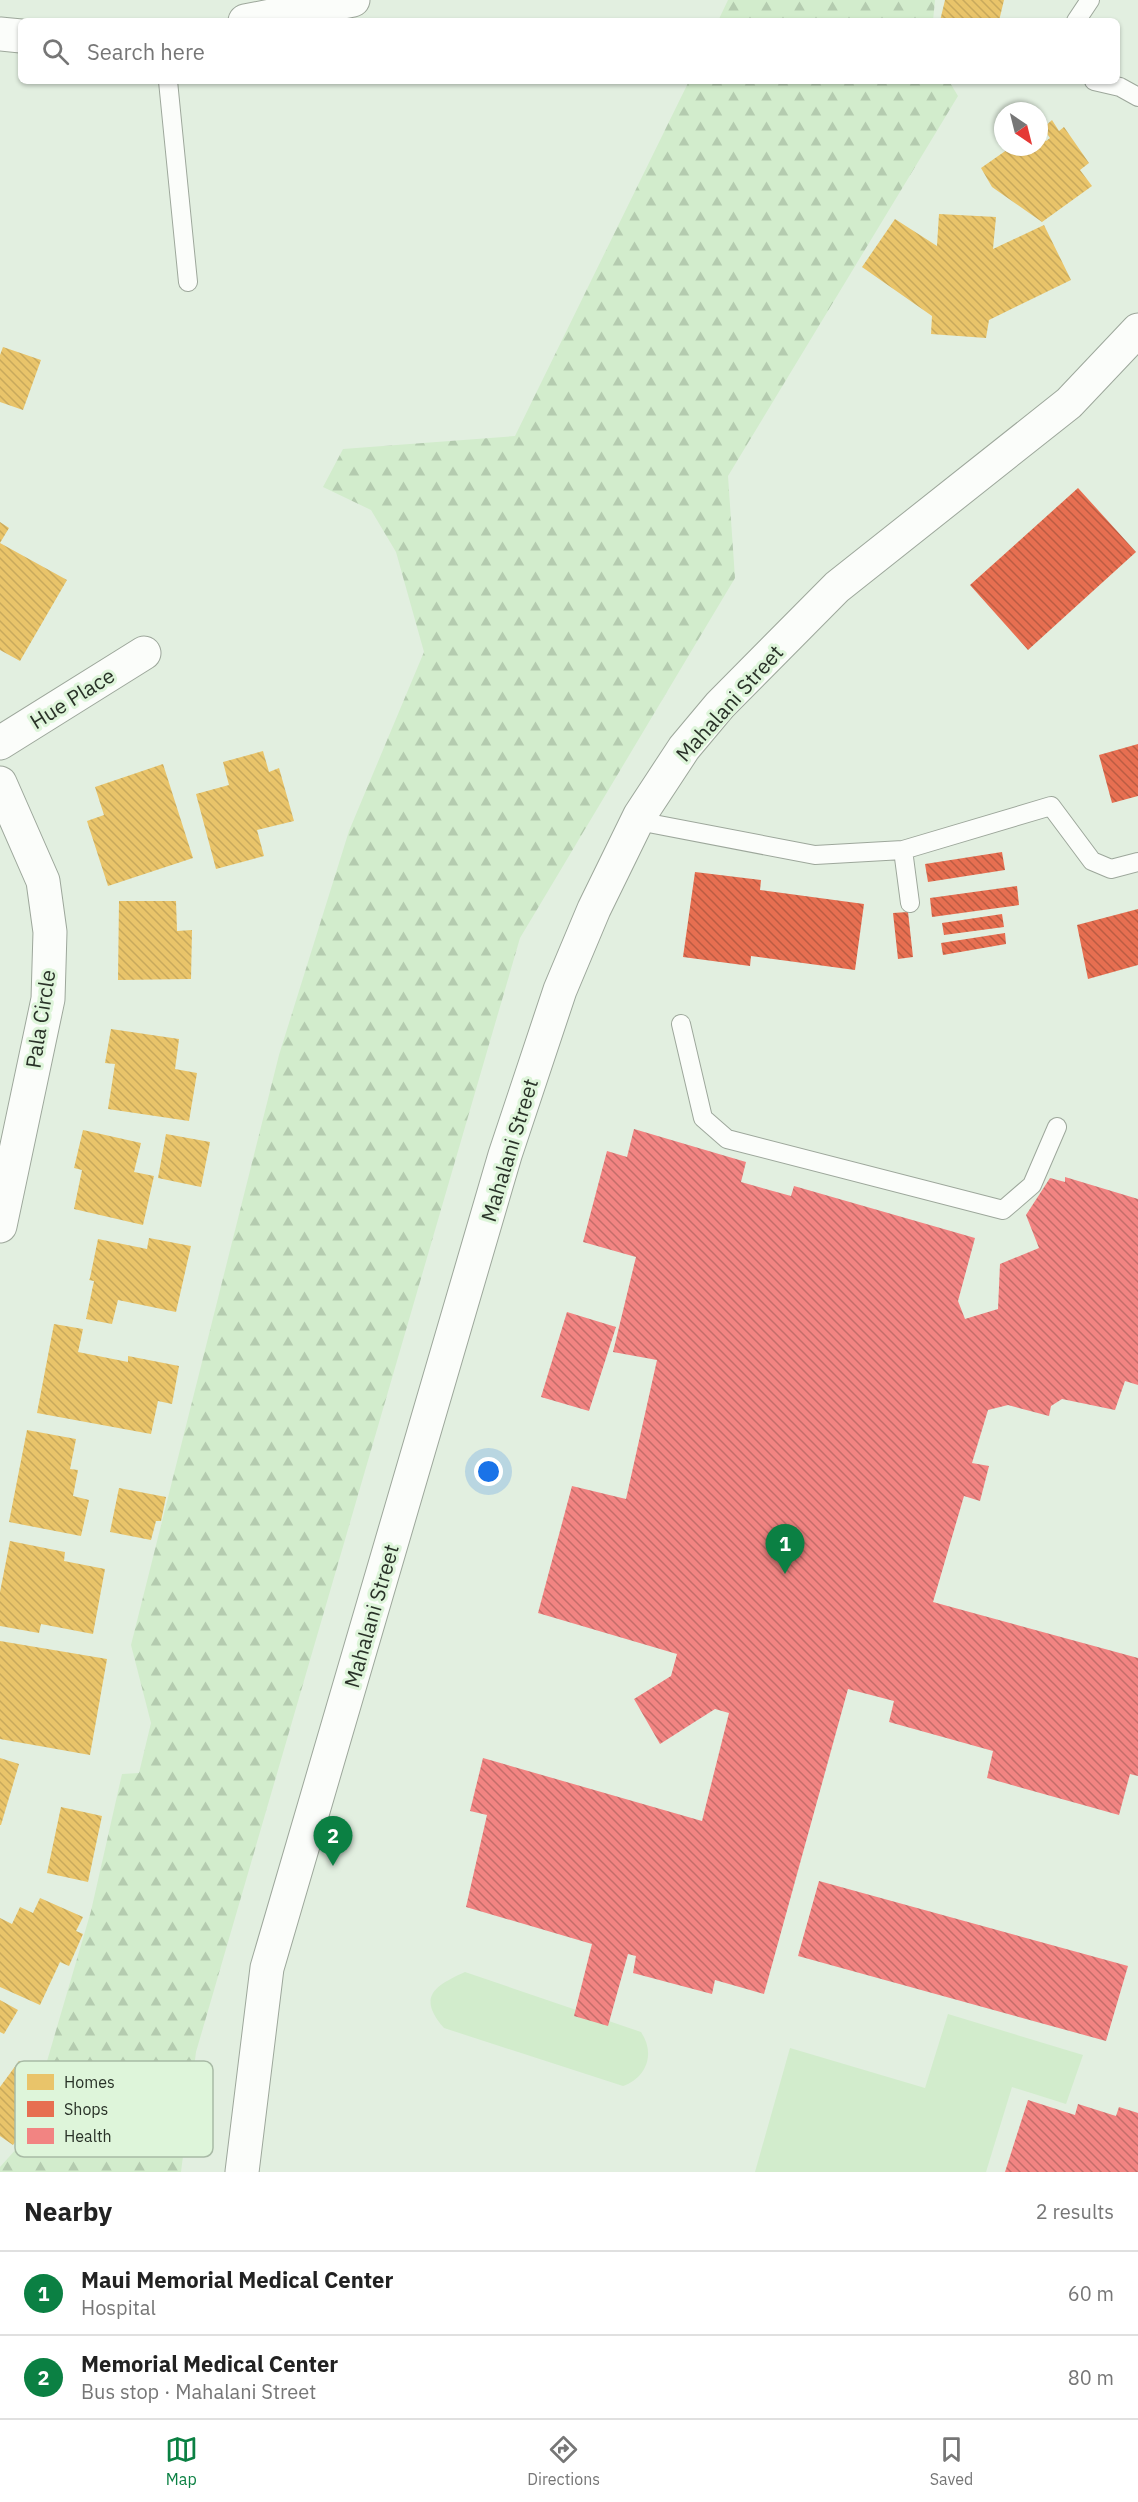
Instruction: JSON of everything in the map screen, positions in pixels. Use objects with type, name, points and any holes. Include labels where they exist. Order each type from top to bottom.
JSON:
[{"type":"street","points":[[260,18],[353,0]]},
{"type":"street","points":[[0,34],[18,36]]},
{"type":"street","name":"Mahalani Street","points":[[242,2172],[267,1968],[505,1155],[560,990],[594,909],[638,821],[684,748],[720,705],[837,587],[1069,403],[1138,330]]},
{"type":"street","name":"Hue Place","points":[[0,743],[144,653]]},
{"type":"street","name":"Pala Circle","points":[[0,783],[44,881],[50,932],[48,999],[0,1226]]},
{"type":"lane","points":[[1078,18],[1090,0]]},
{"type":"lane","points":[[168,84],[188,282]]},
{"type":"lane","points":[[1107,84],[1120,87],[1138,97]]},
{"type":"lane","points":[[638,821],[815,855],[903,850],[1051,806],[1092,861],[1111,869],[1138,862]]},
{"type":"lane","points":[[903,850],[910,903]]},
{"type":"lane","points":[[681,1023],[703,1118],[727,1139],[1003,1210],[1032,1185],[1057,1127]]},
{"type":"green space","points":[[728,0],[935,0],[933,18],[719,18]]},
{"type":"green space","points":[[688,84],[951,84],[958,96],[728,476],[735,578],[520,938],[195,2061],[47,2061],[91,1911],[122,1774],[139,1773],[151,1723],[131,1645],[279,1055],[349,831],[424,652],[396,552],[371,510],[323,487],[343,449],[515,436]]},
{"type":"green space","points":[[465,1972],[641,2032],[648,2049],[643,2071],[623,2086],[444,2028],[432,2008],[433,1994],[445,1982]]},
{"type":"green space","points":[[948,2014],[1083,2055],[1066,2104],[1012,2087],[986,2172],[755,2172],[790,2048],[925,2088]]},
{"type":"green space","points":[[15,2150],[15,2157],[183,2157],[181,2172],[0,2172],[0,2167]]},
{"type":"building: Homes","points":[[945,0],[1004,0],[1000,18],[941,18]]},
{"type":"building: Homes","points":[[1052,120],[1059,131],[1064,127],[1089,163],[1080,170],[1092,186],[1042,222],[992,187],[981,168],[998,156],[1048,156],[1048,140],[1050,138],[1048,124]]},
{"type":"building: Homes","points":[[939,214],[996,217],[993,249],[1044,225],[1071,280],[989,320],[986,338],[931,334],[932,316],[862,267],[895,219],[937,246]]},
{"type":"building: Homes","points":[[3,347],[41,360],[23,410],[0,402],[0,355]]},
{"type":"building: Homes","points":[[0,522],[9,528],[0,543]]},
{"type":"building: Homes","points":[[0,543],[67,580],[20,661],[0,650]]},
{"type":"building: Homes","points":[[263,751],[269,772],[279,768],[294,821],[257,830],[264,856],[216,869],[196,794],[229,785],[223,762]]},
{"type":"building: Homes","points":[[163,764],[193,858],[108,886],[87,821],[104,815],[95,787]]},
{"type":"building: Homes","points":[[119,901],[176,901],[177,931],[192,930],[191,979],[118,980]]},
{"type":"building: Homes","points":[[111,1029],[179,1039],[175,1069],[197,1073],[189,1121],[108,1109],[115,1064],[105,1063]]},
{"type":"building: Homes","points":[[83,1130],[141,1143],[134,1172],[154,1176],[143,1225],[74,1209],[82,1170],[74,1168]]},
{"type":"building: Homes","points":[[166,1134],[210,1142],[201,1187],[158,1178]]},
{"type":"building: Homes","points":[[149,1238],[191,1246],[176,1312],[118,1300],[112,1324],[86,1319],[94,1281],[89,1280],[98,1239],[147,1249]]},
{"type":"building: Homes","points":[[54,1324],[83,1329],[78,1352],[128,1362],[128,1356],[179,1366],[172,1404],[158,1401],[151,1434],[37,1413]]},
{"type":"building: Homes","points":[[27,1430],[76,1439],[70,1469],[78,1470],[73,1496],[89,1500],[81,1536],[9,1522]]},
{"type":"building: Homes","points":[[119,1488],[166,1497],[161,1521],[156,1521],[151,1540],[110,1532]]},
{"type":"building: Homes","points":[[10,1541],[65,1552],[64,1561],[105,1569],[93,1634],[41,1624],[39,1633],[0,1626],[0,1592]]},
{"type":"building: Homes","points":[[0,1641],[107,1659],[90,1755],[0,1739]]},
{"type":"building: Homes","points":[[0,1758],[19,1764],[1,1825],[0,1825]]},
{"type":"building: Homes","points":[[61,1807],[102,1816],[88,1882],[47,1873]]},
{"type":"building: Homes","points":[[40,1898],[83,1917],[76,1931],[83,1934],[69,1966],[60,1962],[40,2005],[0,1987],[0,1918],[12,1924],[20,1907],[33,1913]]},
{"type":"building: Homes","points":[[0,2000],[18,2010],[4,2034],[0,2032]]},
{"type":"building: Homes","points":[[15,2066],[15,2142],[13,2145],[0,2136],[0,2087]]},
{"type":"building: Shops","points":[[1078,488],[1136,552],[1028,650],[970,585]]},
{"type":"building: Shops","points":[[1138,744],[1138,796],[1112,803],[1099,755]]},
{"type":"building: Shops","points":[[1002,852],[1005,870],[928,882],[925,864]]},
{"type":"building: Shops","points":[[695,872],[761,880],[760,890],[864,904],[855,970],[751,956],[750,966],[683,957]]},
{"type":"building: Shops","points":[[1017,886],[1019,905],[932,917],[930,898]]},
{"type":"building: Shops","points":[[1138,909],[1138,965],[1088,979],[1077,925]]},
{"type":"building: Shops","points":[[908,912],[913,957],[898,959],[893,913]]},
{"type":"building: Shops","points":[[1002,914],[1004,927],[944,935],[942,923]]},
{"type":"building: Shops","points":[[1005,933],[1006,944],[943,955],[941,943]]},
{"type":"building: Health","points":[[634,1129],[746,1162],[741,1182],[791,1196],[794,1186],[975,1238],[958,1301],[965,1319],[998,1309],[1000,1264],[1039,1248],[1026,1215],[1050,1178],[1065,1182],[1065,1177],[1138,1199],[1138,1385],[1125,1381],[1115,1410],[1062,1399],[1051,1406],[1049,1416],[1008,1405],[988,1410],[972,1463],[989,1466],[980,1501],[964,1496],[933,1602],[1138,1658],[1138,1776],[1130,1774],[1119,1815],[987,1778],[993,1751],[889,1722],[894,1701],[848,1689],[764,1994],[715,1980],[712,1994],[633,1973],[636,1956],[628,1954],[608,2026],[574,2016],[592,1944],[466,1907],[487,1815],[470,1811],[483,1758],[702,1821],[729,1713],[715,1709],[660,1744],[634,1699],[671,1676],[677,1654],[538,1613],[572,1486],[626,1499],[657,1360],[613,1352],[636,1257],[583,1242],[607,1151],[627,1157]]},
{"type":"building: Health","points":[[567,1312],[616,1327],[589,1411],[541,1397]]},
{"type":"building: Health","points":[[819,1881],[1128,1966],[1106,2041],[798,1956]]},
{"type":"building: Health","points":[[1028,2100],[1075,2115],[1078,2104],[1116,2116],[1119,2107],[1138,2113],[1138,2172],[1005,2172]]},
{"type":"place","name":"Maui Memorial Medical Center","points":[[785,1574]]},
{"type":"place","name":"Memorial Medical Center","points":[[333,1866]]}]
